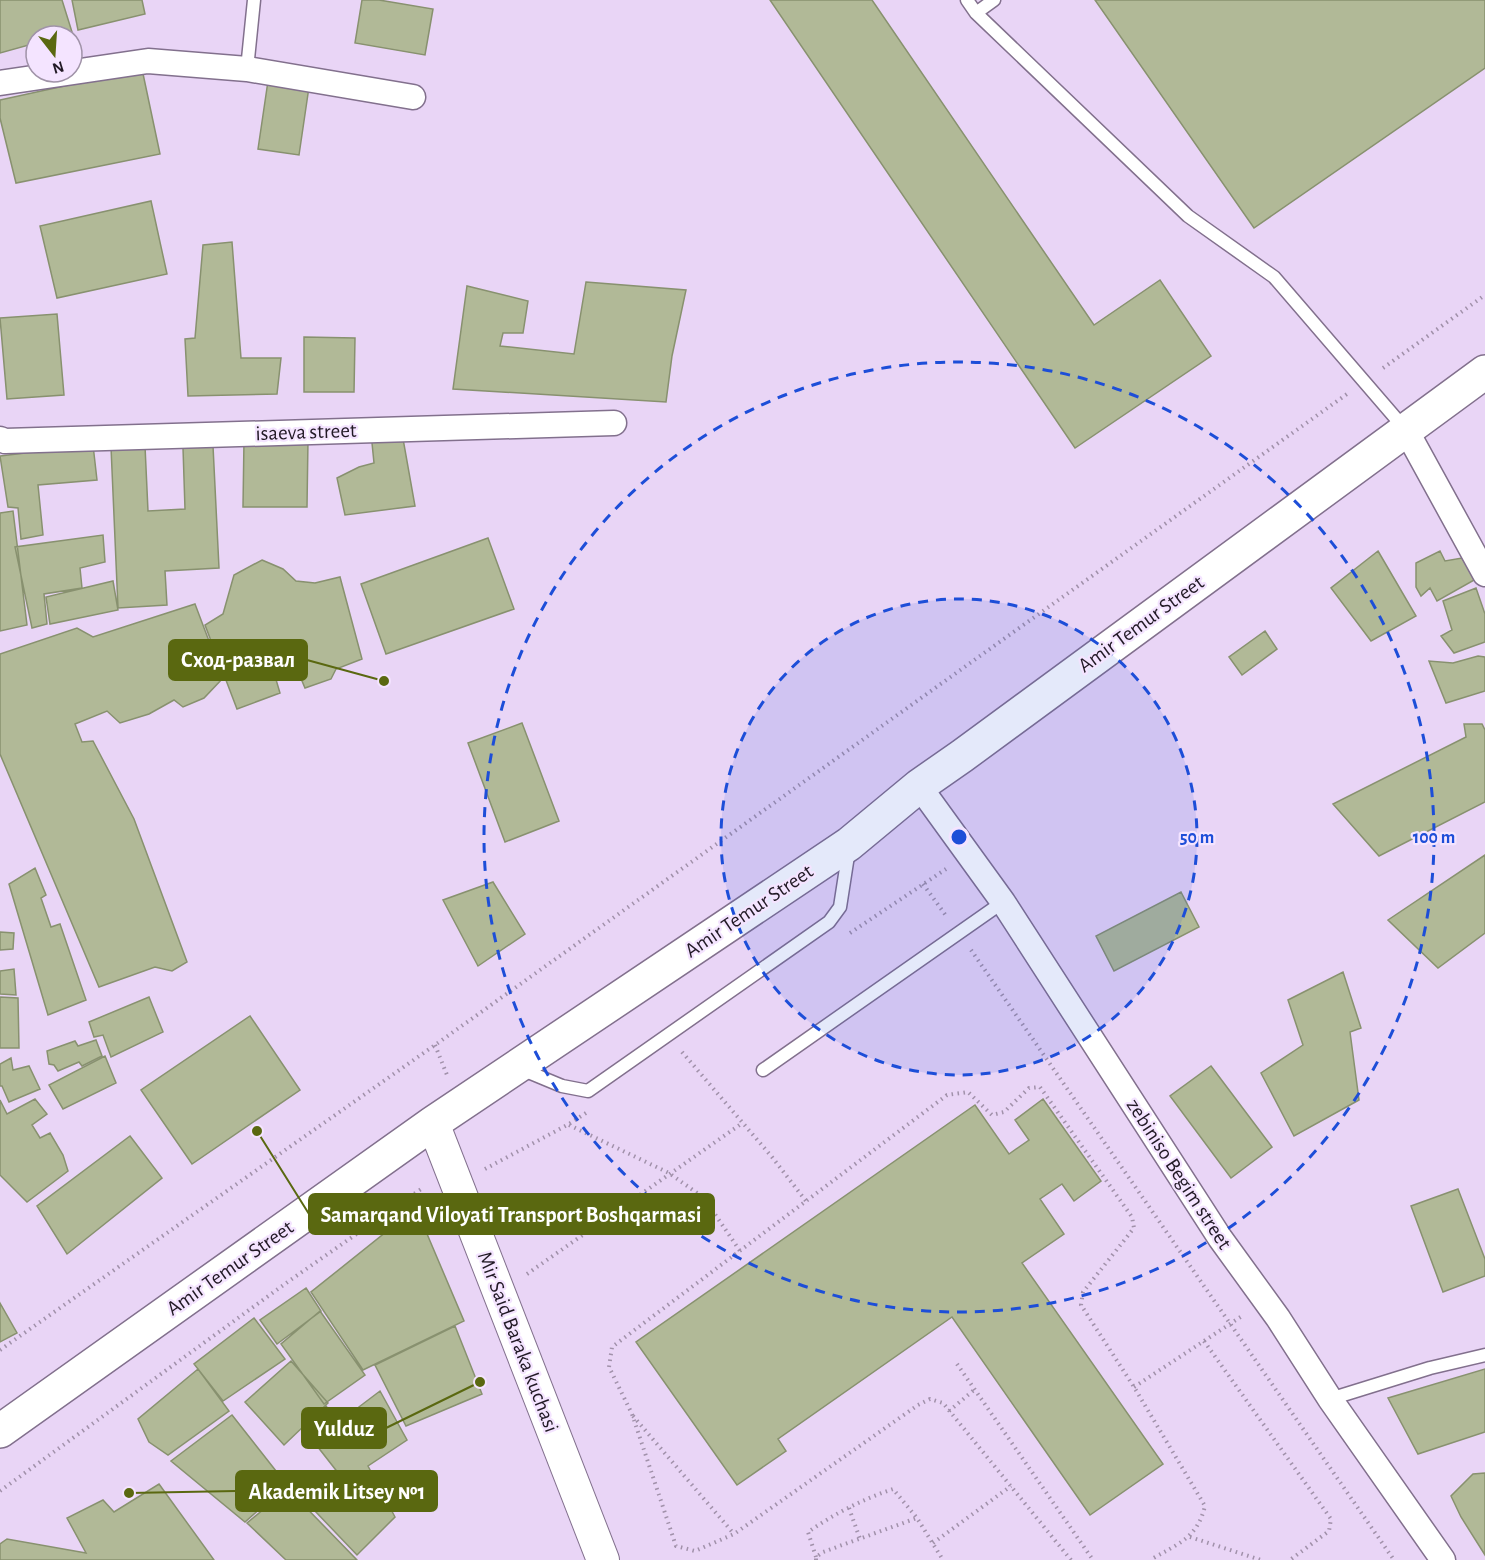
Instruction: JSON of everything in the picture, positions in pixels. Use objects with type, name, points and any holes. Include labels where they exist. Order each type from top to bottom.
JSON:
[{"type":"main road","name":"Amir Temur Street","points":[[0,1431],[433,1123],[849,844],[919,786],[1485,372]]},
{"type":"street","points":[[0,83],[148,61],[247,69],[413,97]]},
{"type":"street","name":"isaeva street","points":[[0,439],[5,441],[614,423]]},
{"type":"street","points":[[1406,430],[1485,574]]},
{"type":"street","name":"zebiniso Begim street","points":[[919,786],[1003,902],[1220,1238],[1443,1560]]},
{"type":"street","name":"Mir Said Baraka kuchasi","points":[[433,1123],[603,1560]]},
{"type":"lane","points":[[247,69],[254,0]]},
{"type":"lane","points":[[968,0],[976,13],[1188,216],[1274,277],[1406,430]]},
{"type":"lane","points":[[976,13],[994,0]]},
{"type":"lane","points":[[518,1067],[562,1086],[588,1091],[829,922],[840,907],[849,844]]},
{"type":"lane","points":[[763,1070],[1003,902]]},
{"type":"lane","points":[[1330,1399],[1430,1368],[1485,1355]]},
{"type":"path","points":[[0,1350],[445,1038],[1485,296]]},
{"type":"path","points":[[923,884],[1232,1324],[1394,1560]]},
{"type":"path","points":[[679,1049],[741,1124],[772,1157],[806,1201]]},
{"type":"path","points":[[1071,1560],[943,1403],[930,1400],[918,1405],[734,1534],[695,1551],[676,1546],[632,1414],[609,1367],[612,1347],[946,1095],[968,1092],[992,1115],[1004,1112],[1029,1088],[1040,1087],[1132,1217],[1134,1228],[1083,1293],[1082,1305],[1205,1506],[1202,1519],[1190,1537],[1150,1560]]},
{"type":"path","points":[[569,1124],[669,1173],[704,1198],[740,1251]]},
{"type":"path","points":[[526,1274],[741,1124]]},
{"type":"path","points":[[1134,1387],[1232,1324],[1263,1299]]},
{"type":"path","points":[[1204,1341],[1331,1519],[1329,1531],[1290,1560]]},
{"type":"path","points":[[957,1364],[1093,1560]]},
{"type":"path","points":[[949,1411],[974,1390]]},
{"type":"path","points":[[632,1414],[734,1534]]},
{"type":"path","points":[[933,1544],[1011,1486]]},
{"type":"path","points":[[816,1559],[808,1532],[849,1508],[893,1489],[917,1518],[943,1560]]},
{"type":"path","points":[[849,1508],[860,1539]]},
{"type":"path","points":[[816,1559],[822,1552],[917,1518]]},
{"type":"path","points":[[1190,1537],[1261,1560]]},
{"type":"building","points":[[0,0],[62,0],[70,24],[24,24],[24,46],[0,53]]},
{"type":"building","points":[[72,0],[142,0],[145,14],[84,29],[84,24],[77,24]]},
{"type":"building","points":[[362,0],[379,0],[433,9],[425,55],[355,43]]},
{"type":"building","points":[[770,0],[872,0],[1094,325],[1160,280],[1211,356],[1075,448]]},
{"type":"building","points":[[1095,0],[1485,0],[1485,68],[1254,228]]},
{"type":"building","points":[[142,69],[160,154],[16,183],[0,118],[0,100],[73,84],[84,84],[84,82]]},
{"type":"building","points":[[268,81],[309,87],[299,155],[258,149]]},
{"type":"building","points":[[151,201],[167,274],[57,298],[40,226]]},
{"type":"building","points":[[232,242],[241,358],[281,358],[277,394],[188,396],[185,339],[195,338],[203,245]]},
{"type":"building","points":[[586,282],[686,290],[672,356],[666,402],[453,389],[467,286],[528,301],[523,333],[503,333],[500,346],[574,354]]},
{"type":"building","points":[[57,314],[64,395],[7,399],[0,318]]},
{"type":"building","points":[[304,337],[355,338],[354,392],[304,392]]},
{"type":"building","points":[[371,433],[402,433],[415,506],[345,515],[337,478],[359,467],[374,463]]},
{"type":"building","points":[[244,440],[308,440],[307,507],[243,507]]},
{"type":"building","points":[[93,445],[97,480],[38,485],[43,535],[21,539],[18,508],[8,507],[0,456]]},
{"type":"building","points":[[145,446],[148,511],[185,509],[183,448],[213,446],[219,568],[165,571],[167,605],[118,608],[111,447]]},
{"type":"building","points":[[13,511],[27,625],[0,631],[0,513]]},
{"type":"building","points":[[103,535],[105,562],[80,568],[82,588],[44,594],[47,624],[32,628],[15,547]]},
{"type":"building","points":[[488,538],[514,609],[386,654],[361,584]]},
{"type":"building","points":[[1378,551],[1416,616],[1371,641],[1331,588]]},
{"type":"building","points":[[1440,551],[1445,561],[1462,558],[1476,579],[1437,601],[1430,588],[1421,596],[1416,587],[1416,563]]},
{"type":"building","points":[[262,560],[283,569],[296,581],[315,583],[340,577],[362,659],[336,669],[331,679],[305,688],[291,655],[272,666],[280,693],[237,709],[205,625],[223,614],[234,575]]},
{"type":"building","points":[[113,581],[118,610],[50,624],[46,597]]},
{"type":"building","points":[[1476,588],[1485,614],[1485,642],[1454,653],[1441,636],[1452,630],[1443,601]]},
{"type":"building","points":[[195,604],[223,678],[204,698],[183,707],[174,700],[149,714],[120,723],[107,711],[75,724],[82,742],[93,741],[134,819],[187,962],[172,971],[155,967],[99,987],[0,754],[0,654],[77,628],[93,637]]},
{"type":"building","points":[[1265,631],[1277,649],[1242,675],[1229,657]]},
{"type":"building","points":[[1478,656],[1485,657],[1485,691],[1446,703],[1429,661],[1453,663]]},
{"type":"building","points":[[522,723],[559,821],[505,842],[468,743]]},
{"type":"building","points":[[1464,724],[1482,724],[1485,730],[1485,802],[1379,856],[1333,804],[1466,737]]},
{"type":"building","points":[[1485,855],[1485,933],[1438,968],[1388,920]]},
{"type":"building","points":[[35,868],[46,895],[41,898],[51,927],[60,924],[86,1000],[48,1015],[9,884]]},
{"type":"building","points":[[493,882],[525,934],[478,966],[443,900]]},
{"type":"building","points":[[1181,892],[1199,927],[1114,971],[1096,936]]},
{"type":"building","points":[[0,932],[14,933],[13,949],[0,950]]},
{"type":"building","points":[[14,969],[16,995],[0,994],[0,971]]},
{"type":"building","points":[[1343,972],[1361,1028],[1350,1032],[1359,1100],[1294,1136],[1261,1073],[1303,1045],[1288,1000]]},
{"type":"building","points":[[0,997],[18,998],[19,1048],[0,1048]]},
{"type":"building","points":[[149,997],[163,1032],[111,1057],[103,1035],[94,1037],[89,1022]]},
{"type":"building","points":[[250,1016],[300,1090],[192,1164],[141,1090]]},
{"type":"building","points":[[96,1040],[102,1056],[82,1066],[79,1062],[58,1071],[54,1065],[49,1064],[47,1051],[75,1041],[78,1046]]},
{"type":"building","points":[[105,1056],[116,1083],[63,1109],[49,1085]]},
{"type":"building","points":[[11,1058],[13,1070],[29,1066],[40,1089],[9,1102],[0,1086],[0,1064]]},
{"type":"building","points":[[1211,1066],[1272,1147],[1231,1178],[1170,1096]]},
{"type":"building","points":[[35,1099],[47,1114],[32,1125],[40,1138],[50,1133],[63,1155],[68,1171],[27,1202],[0,1175],[0,1100],[7,1114]]},
{"type":"building","points":[[1043,1099],[1101,1181],[1074,1201],[1062,1184],[1040,1199],[1064,1234],[1022,1263],[1163,1464],[1090,1515],[952,1317],[778,1439],[786,1451],[737,1485],[636,1342],[975,1105],[1009,1154],[1029,1140],[1015,1120]]},
{"type":"building","points":[[130,1136],[162,1178],[67,1254],[37,1206]]},
{"type":"building","points":[[1458,1189],[1485,1259],[1485,1276],[1443,1292],[1411,1206]]},
{"type":"building","points":[[416,1208],[464,1321],[363,1370],[311,1292]]},
{"type":"building","points":[[306,1288],[321,1311],[277,1344],[260,1320]]},
{"type":"building","points":[[0,1303],[17,1333],[0,1342]]},
{"type":"building","points":[[320,1311],[365,1375],[324,1404],[281,1344]]},
{"type":"building","points":[[254,1318],[285,1359],[223,1401],[194,1364]]},
{"type":"building","points":[[455,1326],[482,1394],[406,1426],[375,1365]]},
{"type":"building","points":[[291,1361],[328,1403],[284,1445],[245,1402]]},
{"type":"building","points":[[198,1369],[229,1411],[168,1455],[149,1442],[138,1419]]},
{"type":"building","points":[[1485,1369],[1485,1432],[1418,1454],[1388,1398]]},
{"type":"building","points":[[380,1391],[407,1440],[368,1466],[395,1517],[357,1555],[315,1511],[346,1483],[303,1428],[326,1406],[339,1422]]},
{"type":"building","points":[[232,1415],[287,1485],[245,1522],[171,1461]]},
{"type":"building","points":[[1485,1473],[1485,1555],[1461,1517],[1451,1496],[1473,1474]]},
{"type":"building","points":[[159,1484],[214,1560],[0,1560],[0,1544],[7,1539],[86,1553],[67,1518],[103,1500],[114,1512]]},
{"type":"building","points":[[288,1489],[357,1560],[286,1560],[247,1523]]},
{"type":"place","name":"Сход-развал","points":[[384,681]]},
{"type":"place","name":"Samarqand Viloyati Transport Boshqarmasi","points":[[257,1131]]},
{"type":"place","name":"Yulduz","points":[[480,1382]]},
{"type":"place","name":"Akademik Litsey №1","points":[[129,1493]]}]
